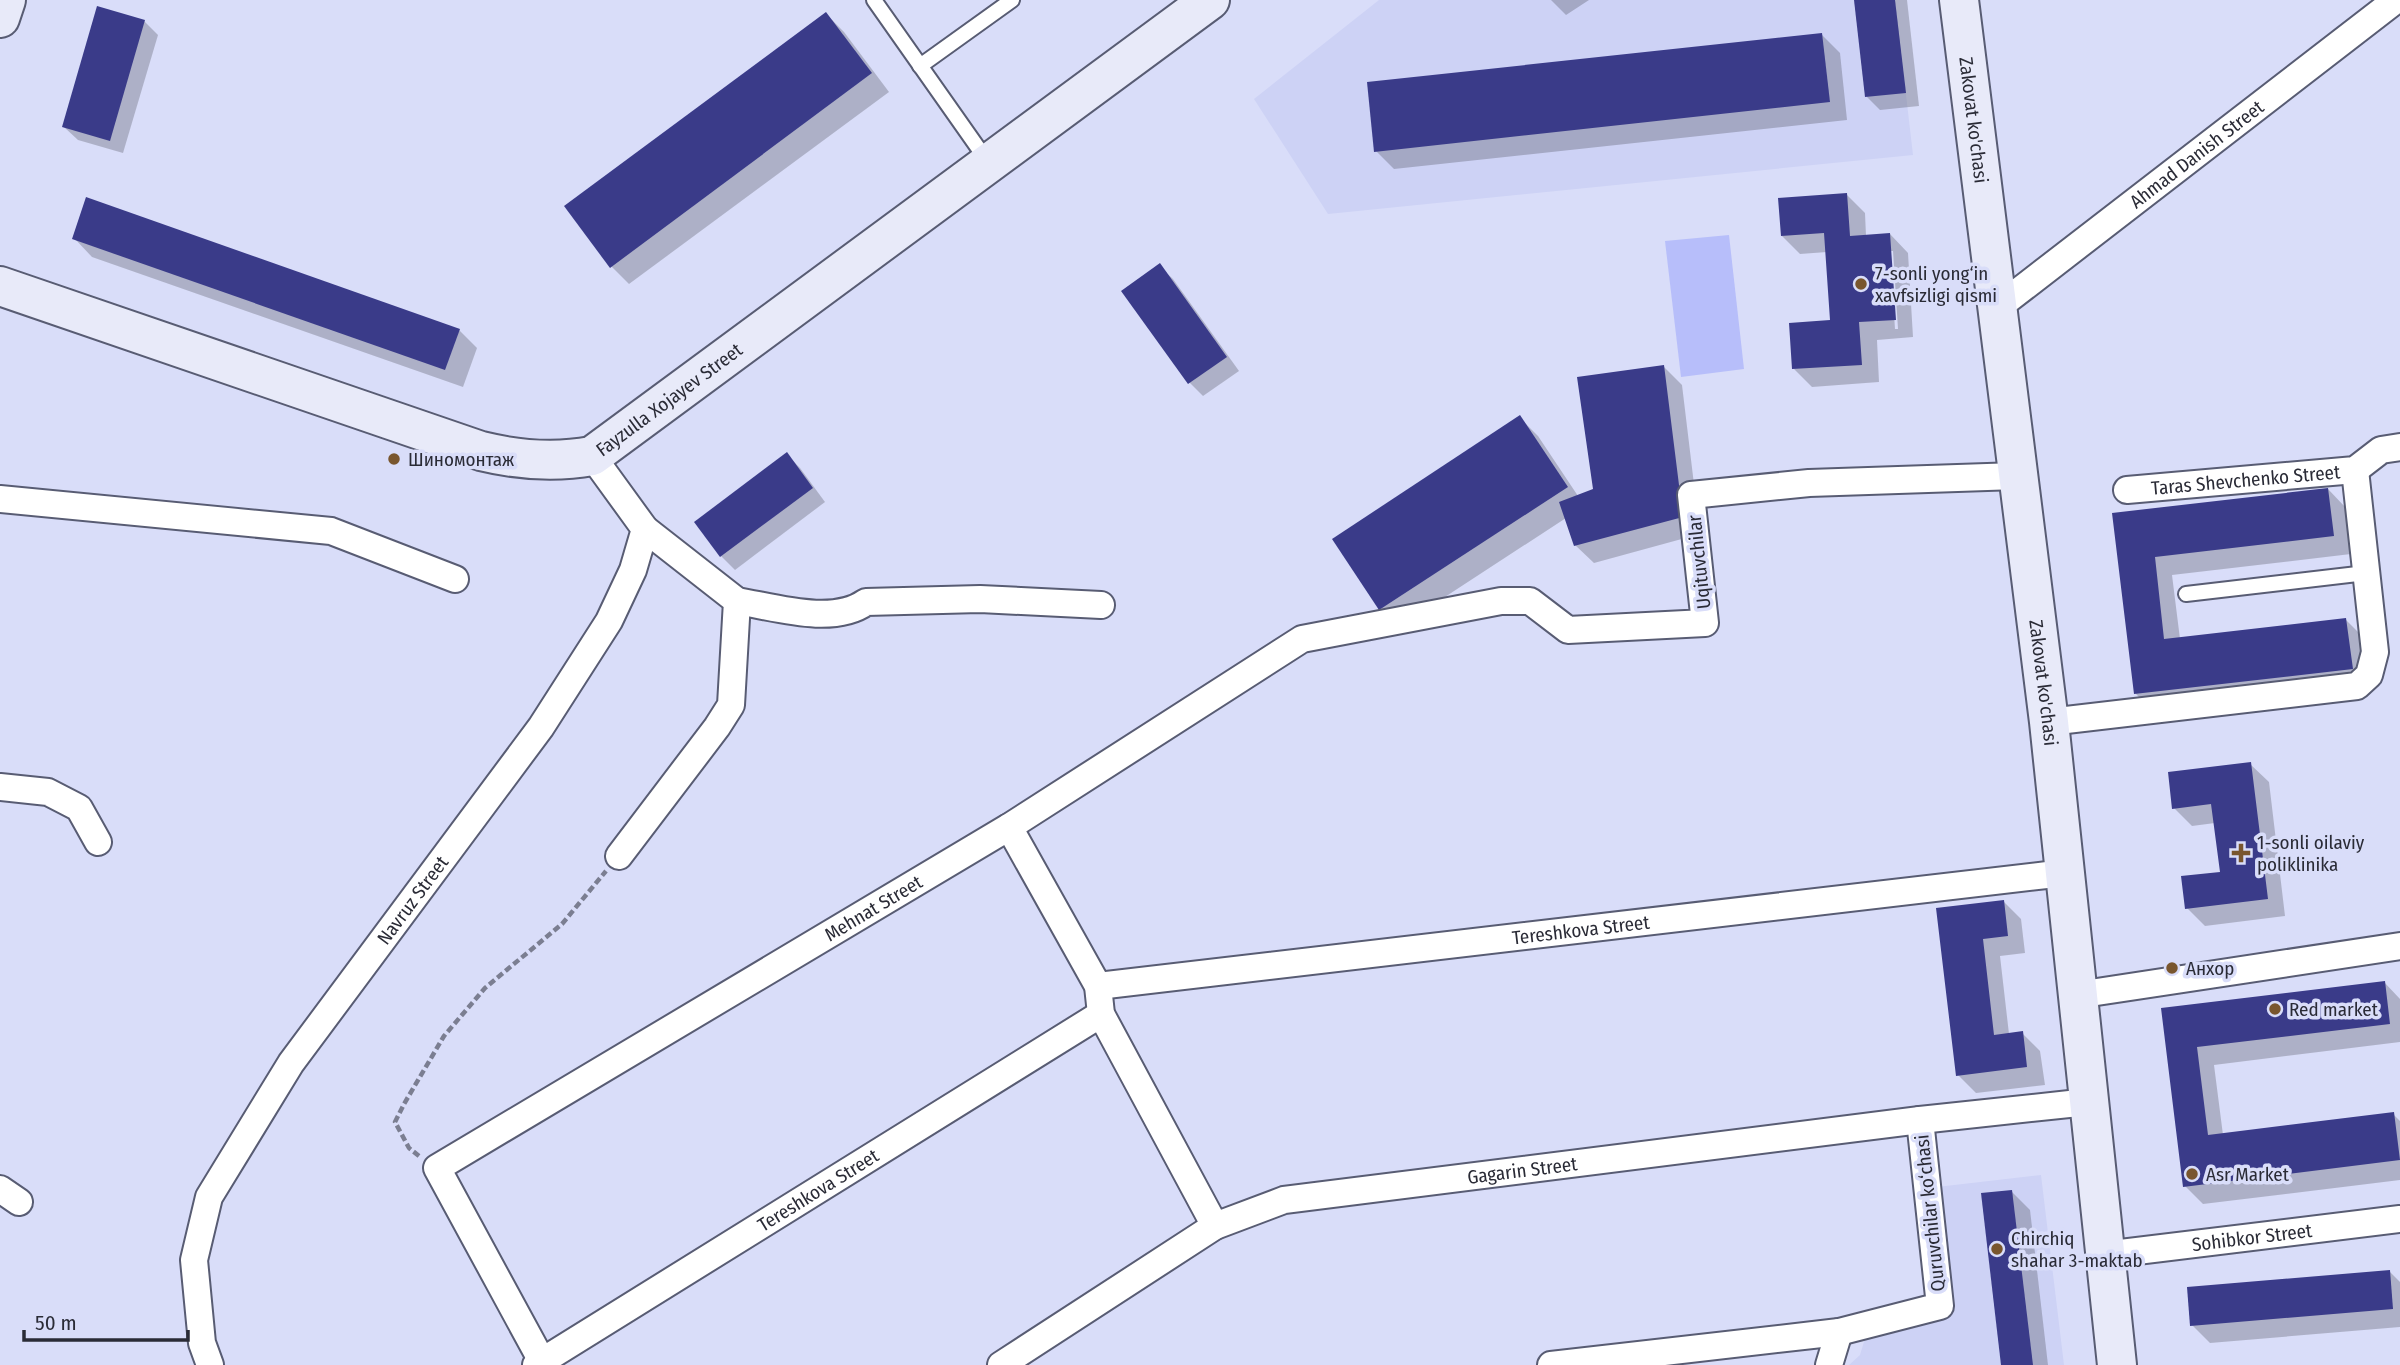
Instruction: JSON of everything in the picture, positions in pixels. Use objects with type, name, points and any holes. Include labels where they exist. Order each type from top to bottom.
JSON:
[{"type":"main road","points":[[0,18],[6,0]]},
{"type":"main road","name":"Fayzulla Xojayev Street","points":[[0,286],[481,451],[536,460],[592,456],[1210,0]]},
{"type":"main road","name":"Zakovat ko'chasi","points":[[1959,0],[2049,722],[2104,1255],[2118,1365]]},
{"type":"street","name":"Ahmad Danish Street","points":[[1997,308],[2396,0]]},
{"type":"street","name":"Taras Shevchenko Street","points":[[2127,490],[2355,470],[2381,450],[2400,447]]},
{"type":"street","points":[[592,456],[645,529],[737,601],[810,614],[855,609],[866,602],[980,600],[1101,605]]},
{"type":"street","points":[[2049,722],[2357,686],[2369,675],[2375,652],[2355,470]]},
{"type":"street","name":"Uqituvchilar","points":[[1302,639],[1501,601],[1530,601],[1568,629],[1705,623],[1691,495],[1809,483],[2017,475]]},
{"type":"street","points":[[0,499],[331,531],[455,579]]},
{"type":"street","name":"Navruz Street","points":[[210,1365],[202,1343],[194,1260],[209,1197],[291,1063],[541,727],[610,621],[633,570],[645,529]]},
{"type":"street","points":[[619,856],[717,727],[730,705],[737,601]]},
{"type":"street","name":"Mehnat Street","points":[[437,1168],[1009,827],[1302,639]]},
{"type":"street","points":[[0,787],[48,792],[79,808],[97,842]]},
{"type":"street","points":[[1009,827],[1098,986],[1101,1014],[1214,1226]]},
{"type":"street","name":"Tereshkova Street","points":[[1098,986],[2064,873]]},
{"type":"street","points":[[2077,995],[2400,946]]},
{"type":"street","name":"Tereshkova Street","points":[[541,1364],[1101,1014]]},
{"type":"street","name":"Gagarin Street","points":[[1001,1365],[1214,1226],[1284,1200],[1920,1120],[2088,1102]]},
{"type":"street","points":[[1551,1365],[1839,1332],[1941,1306],[1920,1120]]},
{"type":"street","points":[[437,1168],[541,1364]]},
{"type":"street","name":"Sohibkor Street","points":[[2104,1255],[2400,1219]]},
{"type":"street","points":[[1829,1365],[1839,1332]]},
{"type":"lane","points":[[874,0],[989,163]]},
{"type":"lane","points":[[920,66],[1012,0]]},
{"type":"lane","points":[[2186,594],[2366,573]]},
{"type":"path","points":[[437,1168],[409,1148],[395,1122],[404,1104],[444,1036],[485,988],[562,924],[619,856]]},
{"type":"shaded area","points":[[1379,0],[1895,0],[1913,155],[1328,214],[1254,99]]},
{"type":"shaded area","points":[[1729,235],[1744,369],[1681,377],[1665,241]]},
{"type":"shaded area","name":"Chirchiq shahar 3-maktab","points":[[2041,1175],[2064,1365],[1849,1365],[1860,1355],[1866,1335],[1953,1312],[1937,1187]]},
{"type":"building","points":[[1854,0],[1895,0],[1906,93],[1865,97]]},
{"type":"building","points":[[97,6],[145,20],[110,141],[62,127]]},
{"type":"building","points":[[826,12],[872,73],[610,268],[564,206]]},
{"type":"building","points":[[1822,33],[1830,102],[1374,152],[1367,82]]},
{"type":"building","points":[[1847,193],[1850,236],[1890,233],[1896,320],[1859,322],[1862,365],[1792,369],[1789,323],[1830,320],[1824,233],[1781,236],[1778,198]]},
{"type":"building","points":[[86,197],[460,329],[445,370],[72,239]]},
{"type":"building","points":[[1160,263],[1227,357],[1188,384],[1121,291]]},
{"type":"building","points":[[1664,365],[1683,517],[1574,546],[1559,502],[1593,489],[1577,377]]},
{"type":"building","points":[[1520,415],[1568,487],[1379,610],[1332,539]]},
{"type":"building","points":[[787,452],[813,488],[720,557],[694,522]]},
{"type":"building","points":[[2328,488],[2334,536],[2155,557],[2164,639],[2346,618],[2353,669],[2134,694],[2112,513]]},
{"type":"building","points":[[2251,762],[2268,899],[2185,909],[2181,876],[2220,872],[2211,804],[2172,809],[2168,772]]},
{"type":"building","points":[[2004,900],[2008,936],[1983,939],[1994,1035],[2023,1031],[2027,1067],[1956,1076],[1936,908]]},
{"type":"building","points":[[2385,981],[2390,1024],[2197,1047],[2208,1135],[2394,1112],[2400,1160],[2183,1187],[2161,1008]]},
{"type":"building","points":[[2012,1190],[2033,1365],[2001,1365],[1981,1193]]},
{"type":"building","points":[[2390,1270],[2393,1309],[2190,1326],[2187,1287]]},
{"type":"place","name":"7-sonli yong‘in xavfsizligi qismi","points":[[1861,284]]},
{"type":"place","name":"Шиномонтаж","points":[[394,459]]},
{"type":"place","name":"1-sonli oilaviy poliklinika","points":[[2241,853]]},
{"type":"place","name":"Анхор","points":[[2172,968]]},
{"type":"place","name":"Red market","points":[[2275,1009]]},
{"type":"place","name":"Asr Market","points":[[2192,1174]]},
{"type":"place","name":"Chirchiq shahar 3-maktab","points":[[1997,1249]]}]
